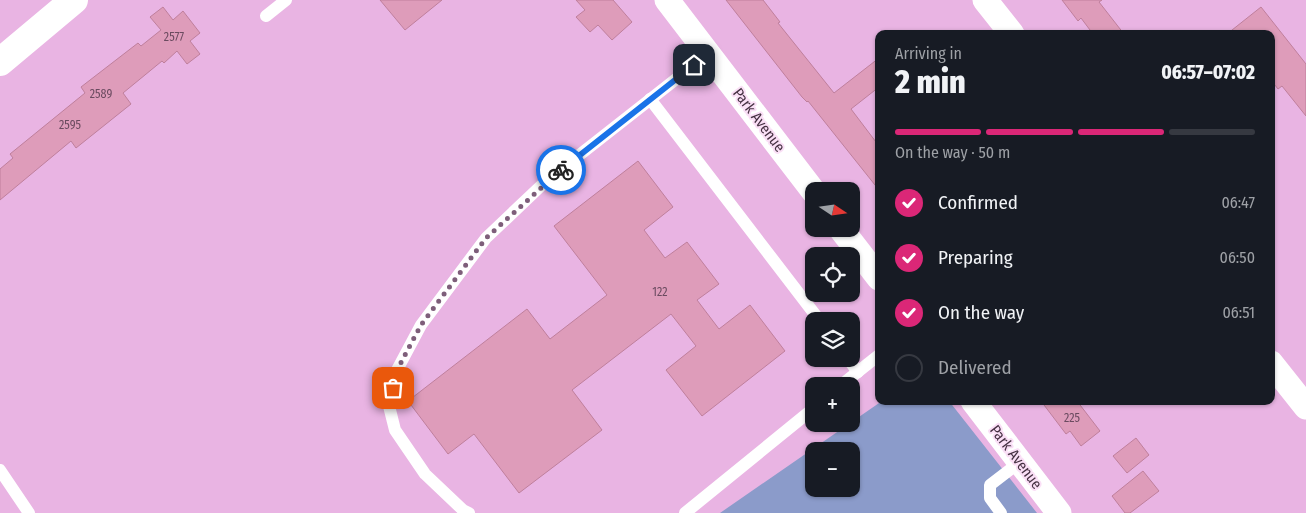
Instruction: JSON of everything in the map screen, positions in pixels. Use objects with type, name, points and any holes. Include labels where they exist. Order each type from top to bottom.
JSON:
[{"type":"street","points":[[0,62],[74,0]]},
{"type":"street","name":"Park Avenue","points":[[667,0],[806,182]]},
{"type":"street","points":[[985,0],[1009,30]]},
{"type":"street","points":[[849,238],[875,273]]},
{"type":"street","points":[[1275,368],[1306,407]]},
{"type":"street","name":"Park Avenue","points":[[976,405],[1059,513]]},
{"type":"lane","points":[[266,16],[286,0]]},
{"type":"lane","points":[[469,513],[463,510],[425,474],[394,430],[389,406],[397,370],[421,325],[486,238],[545,182],[708,54]]},
{"type":"lane","points":[[650,100],[813,312]]},
{"type":"lane","points":[[852,377],[875,358]]},
{"type":"lane","points":[[854,367],[858,372]]},
{"type":"lane","points":[[685,513],[805,415]]},
{"type":"lane","points":[[1001,513],[990,498],[990,485],[1020,462]]},
{"type":"lane","points":[[0,470],[30,513]]},
{"type":"shaded area","points":[[876,405],[952,405],[1037,513],[720,513],[805,454],[805,497],[860,497],[860,442],[823,442],[837,432],[860,432],[860,416]]},
{"type":"building","points":[[380,0],[442,0],[405,30]]},
{"type":"building","points":[[576,0],[613,0],[632,22],[612,40],[598,25],[590,32],[576,17],[585,10]]},
{"type":"building","points":[[726,0],[763,0],[780,22],[778,23],[834,93],[875,61],[875,90],[851,109],[875,141],[875,185],[808,101],[802,97]]},
{"type":"building","points":[[1062,0],[1102,0],[1099,2],[1121,30],[1090,30],[1081,18],[1078,21]]},
{"type":"building","points":[[163,7],[173,20],[183,11],[200,33],[190,41],[200,54],[187,64],[177,51],[164,63],[162,61],[123,93],[131,104],[76,148],[71,141],[0,200],[0,169],[13,158],[10,154],[85,93],[81,87],[138,43],[141,46],[161,30],[150,17]]},
{"type":"building","points":[[1261,7],[1306,64],[1306,116],[1282,86],[1278,89],[1275,85],[1275,30],[1232,30]]},
{"type":"building","points":[[638,161],[673,207],[644,230],[665,258],[687,242],[719,284],[697,300],[719,329],[750,305],[785,351],[702,416],[666,370],[696,346],[671,314],[572,390],[602,430],[519,493],[474,434],[448,454],[408,401],[527,309],[550,339],[607,295],[554,226]]},
{"type":"building","points":[[1044,405],[1080,405],[1100,431],[1081,446],[1070,431],[1066,434]]},
{"type":"building","points":[[1136,438],[1149,455],[1127,473],[1113,456]]},
{"type":"building","points":[[1143,471],[1159,491],[1130,513],[1125,513],[1112,496]]},
{"type":"way so far","points":[[393,388],[397,370],[421,325],[486,238],[545,182],[561,170]]},
{"type":"route","points":[[561,170],[694,65]]}]
